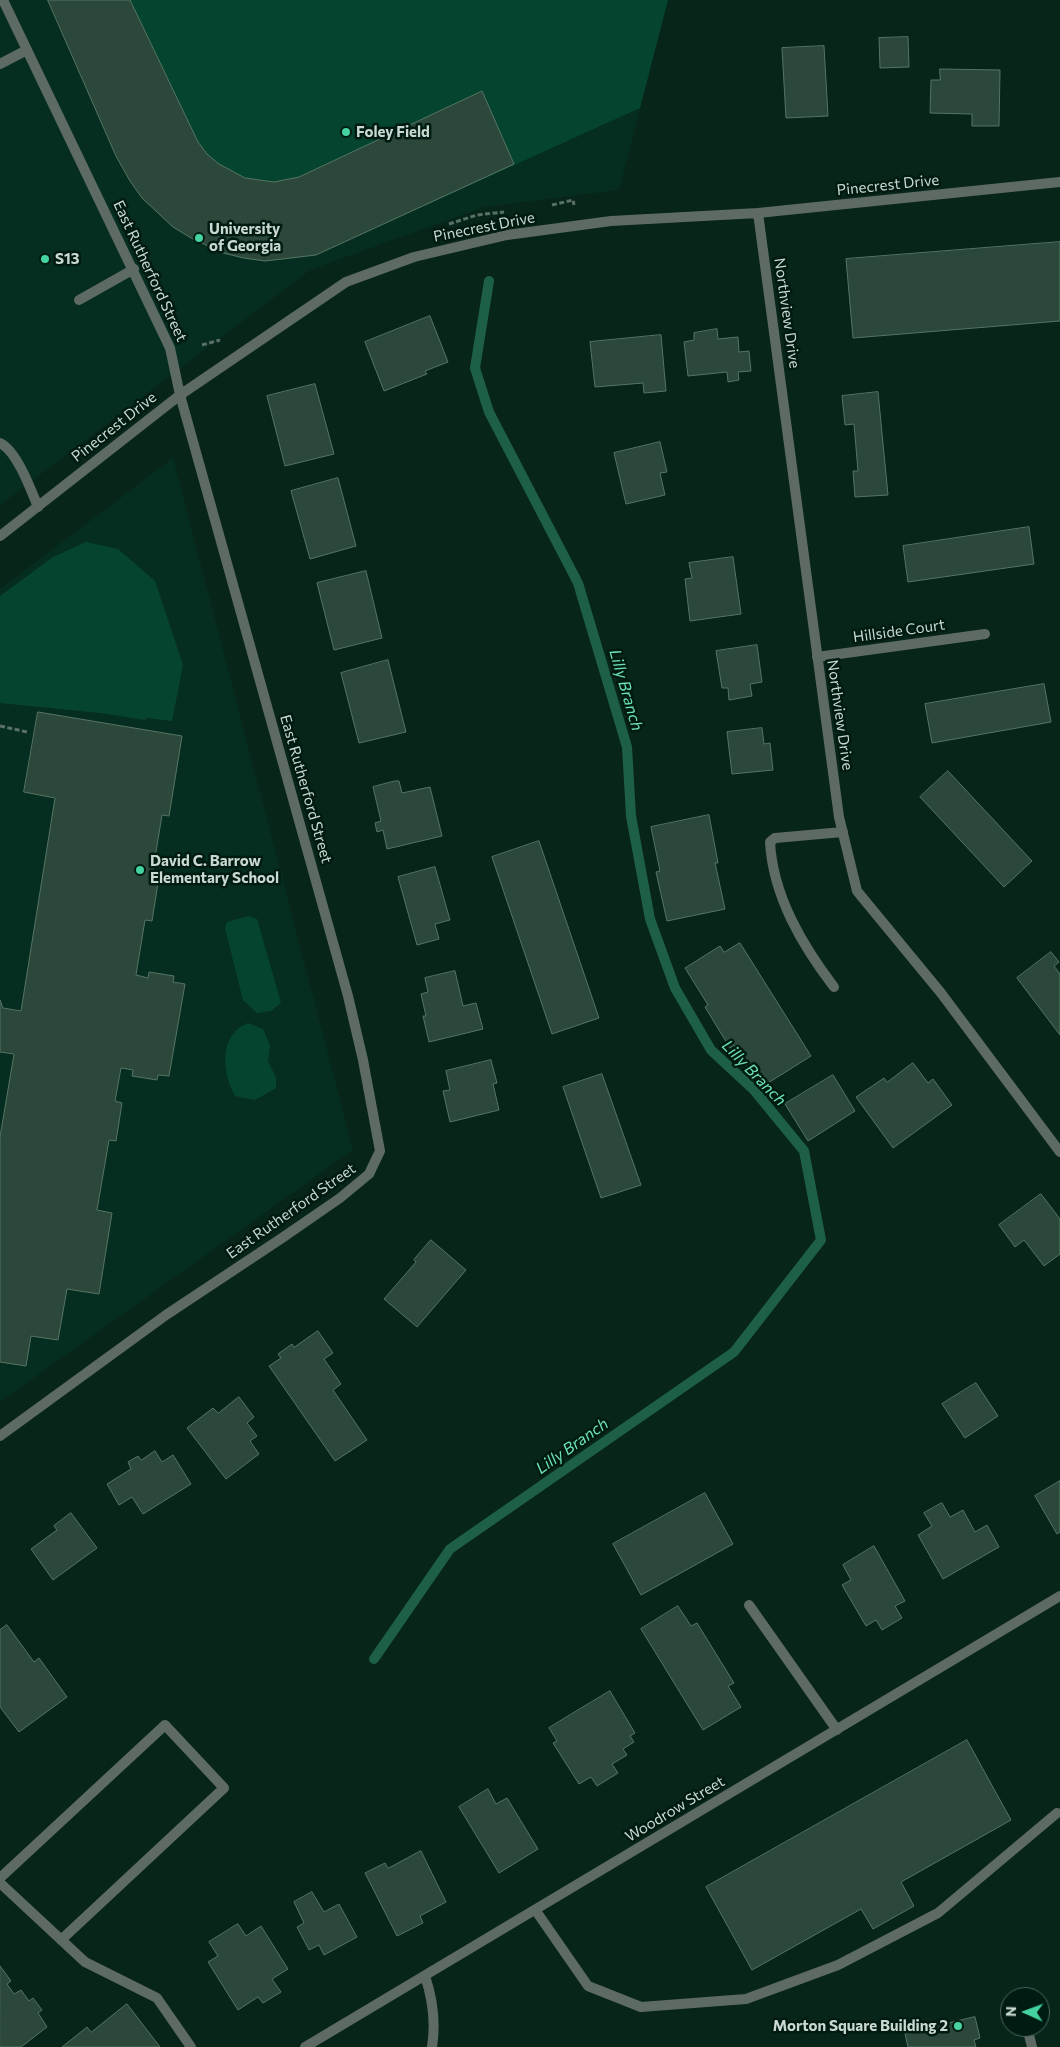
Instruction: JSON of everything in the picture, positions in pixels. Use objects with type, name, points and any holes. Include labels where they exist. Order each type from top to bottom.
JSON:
[{"type":"street","name":"East Rutherford Street","points":[[0,1436],[166,1315],[340,1198],[369,1174],[380,1151],[363,1060],[348,996],[180,395],[170,348],[3,0]]},
{"type":"street","points":[[0,64],[27,50]]},
{"type":"street","name":"Pinecrest Drive","points":[[0,536],[180,395],[346,282],[414,257],[507,235],[611,221],[758,213],[1060,182]]},
{"type":"street","name":"Northview Drive","points":[[758,213],[817,657],[843,832],[857,891],[946,999],[1060,1152]]},
{"type":"street","points":[[79,300],[134,270]]},
{"type":"street","points":[[0,443],[6,446],[20,467],[38,507]]},
{"type":"street","name":"Hillside Court","points":[[817,657],[985,634]]},
{"type":"street","points":[[834,987],[814,961],[786,910],[771,859],[770,842],[775,838],[843,832]]},
{"type":"street","name":"Woodrow Street","points":[[305,2047],[536,1911],[1060,1596]]},
{"type":"street","points":[[749,1605],[837,1730]]},
{"type":"street","points":[[0,1878],[165,1724],[224,1788],[61,1940]]},
{"type":"street","points":[[536,1911],[588,1986],[641,2007],[746,1998],[838,1965],[938,1913],[1057,1813]]},
{"type":"street","points":[[0,1883],[85,1962],[157,1998],[190,2047]]},
{"type":"street","points":[[425,1976],[432,1997],[435,2030],[432,2047]]},
{"type":"path","points":[[0,726],[27,732]]},
{"type":"shaded area","name":"University of Georgia","points":[[0,0],[668,0],[619,190],[484,207],[310,270],[0,505]]},
{"type":"shaded area","name":"Foley Field","points":[[48,0],[668,0],[640,108],[316,255],[266,261],[231,255],[194,239],[167,221],[144,199],[116,156]]},
{"type":"shaded area","name":"David C. Barrow Elementary School","points":[[173,458],[353,1150],[0,1402],[0,589]]},
{"type":"shaded area","points":[[86,542],[118,549],[155,581],[183,665],[172,721],[146,718],[145,720],[100,713],[0,703],[0,596],[53,557]]},
{"type":"shaded area","points":[[249,916],[257,919],[281,1003],[271,1011],[257,1013],[243,1000],[225,928],[227,922]]},
{"type":"shaded area","points":[[248,1023],[263,1029],[270,1046],[268,1061],[276,1078],[276,1088],[255,1100],[235,1096],[225,1066],[227,1045],[231,1036]]},
{"type":"building","points":[[48,0],[130,0],[198,142],[207,154],[219,164],[245,178],[274,182],[299,177],[482,91],[514,164],[316,255],[265,261],[223,253],[173,227],[142,198],[130,181],[116,156]]},
{"type":"building","points":[[908,37],[909,67],[880,68],[879,38]]},
{"type":"building","points":[[824,46],[828,116],[786,118],[782,48]]},
{"type":"building","points":[[940,69],[1000,70],[999,126],[972,126],[972,114],[930,113],[931,80],[940,80]]},
{"type":"building","points":[[1060,242],[1060,321],[853,338],[846,259]]},
{"type":"building","points":[[430,316],[448,362],[425,371],[427,374],[384,391],[365,342]]},
{"type":"building","points":[[717,329],[718,339],[738,337],[739,352],[749,351],[751,371],[738,372],[739,380],[728,382],[727,372],[688,376],[684,342],[694,340],[694,333]]},
{"type":"building","points":[[661,335],[666,391],[644,393],[643,383],[595,387],[590,342]]},
{"type":"building","points":[[315,384],[334,454],[285,466],[267,396]]},
{"type":"building","points":[[878,392],[888,495],[855,497],[853,471],[858,471],[854,424],[845,425],[842,396]]},
{"type":"building","points":[[660,442],[667,472],[660,473],[665,495],[626,504],[614,453]]},
{"type":"building","points":[[338,478],[356,546],[310,559],[291,491]]},
{"type":"building","points":[[1029,527],[1034,564],[908,582],[903,546]]},
{"type":"building","points":[[733,557],[741,614],[690,621],[685,579],[692,578],[689,563]]},
{"type":"building","points":[[366,571],[382,638],[334,650],[317,583]]},
{"type":"building","points":[[757,645],[762,682],[750,684],[752,696],[729,700],[728,688],[722,688],[716,651]]},
{"type":"building","points":[[388,660],[406,732],[359,743],[341,673]]},
{"type":"building","points":[[1044,684],[1051,722],[932,743],[925,704]]},
{"type":"building","points":[[38,712],[182,736],[169,816],[162,815],[151,882],[158,883],[152,921],[145,920],[136,975],[148,978],[149,972],[174,976],[173,982],[185,984],[169,1076],[158,1075],[157,1080],[132,1076],[133,1070],[121,1068],[115,1101],[122,1103],[116,1141],[109,1140],[97,1210],[112,1213],[99,1294],[67,1289],[58,1340],[31,1336],[26,1366],[0,1362],[0,1137],[14,1054],[0,1052],[0,1000],[3,1008],[21,1011],[55,798],[24,792]]},
{"type":"building","points":[[762,728],[764,744],[770,743],[773,770],[732,774],[727,732]]},
{"type":"building","points":[[948,771],[1032,861],[1004,887],[920,797]]},
{"type":"building","points":[[399,781],[402,793],[430,787],[442,836],[387,849],[383,830],[377,832],[375,823],[381,821],[373,787]]},
{"type":"building","points":[[709,815],[718,863],[715,863],[725,909],[667,921],[656,872],[660,871],[651,827]]},
{"type":"building","points":[[539,841],[599,1018],[552,1034],[492,857]]},
{"type":"building","points":[[435,867],[450,920],[435,924],[439,939],[417,945],[398,877]]},
{"type":"building","points":[[740,943],[811,1056],[760,1088],[734,1045],[730,1048],[705,1007],[708,1005],[685,968],[720,946],[724,952]]},
{"type":"building","points":[[1051,952],[1059,962],[1054,966],[1060,974],[1060,1035],[1017,978]]},
{"type":"building","points":[[455,971],[463,1006],[476,1003],[483,1029],[429,1042],[423,1016],[426,1016],[421,994],[428,992],[425,978]]},
{"type":"building","points":[[491,1060],[497,1083],[493,1084],[499,1110],[450,1122],[443,1091],[450,1090],[446,1071]]},
{"type":"building","points":[[913,1063],[928,1083],[933,1079],[952,1105],[893,1148],[856,1097],[884,1078],[887,1082]]},
{"type":"building","points":[[602,1074],[641,1185],[601,1198],[563,1087]]},
{"type":"building","points":[[833,1075],[855,1111],[808,1141],[785,1104]]},
{"type":"building","points":[[1041,1194],[1060,1219],[1060,1254],[1044,1266],[1024,1240],[1015,1247],[999,1225]]},
{"type":"building","points":[[431,1240],[466,1270],[417,1327],[384,1299],[416,1262],[414,1260]]},
{"type":"building","points":[[318,1331],[333,1353],[324,1359],[341,1384],[333,1390],[367,1440],[335,1461],[269,1366],[281,1358],[278,1354],[292,1344],[294,1347]]},
{"type":"building","points":[[976,1383],[998,1416],[965,1438],[942,1404]]},
{"type":"building","points":[[239,1397],[254,1417],[247,1423],[257,1436],[250,1441],[259,1454],[226,1479],[187,1428],[213,1408],[218,1413]]},
{"type":"building","points":[[155,1451],[162,1462],[173,1455],[191,1484],[143,1514],[132,1497],[119,1505],[107,1484],[131,1469],[128,1462],[138,1456],[141,1460]]},
{"type":"building","points":[[1060,1481],[1060,1532],[1057,1534],[1035,1496]]},
{"type":"building","points":[[705,1493],[733,1544],[641,1595],[613,1544]]},
{"type":"building","points":[[942,1503],[950,1517],[963,1510],[975,1532],[987,1525],[999,1547],[943,1579],[918,1535],[932,1526],[924,1513]]},
{"type":"building","points":[[71,1513],[97,1548],[53,1580],[31,1549],[57,1530],[54,1526]]},
{"type":"building","points":[[874,1546],[905,1601],[895,1606],[902,1618],[882,1630],[876,1620],[866,1626],[842,1585],[851,1580],[843,1565]]},
{"type":"building","points":[[678,1606],[691,1626],[697,1623],[734,1683],[728,1686],[741,1707],[703,1730],[641,1629]]},
{"type":"building","points":[[7,1625],[34,1662],[39,1658],[67,1697],[19,1732],[0,1707],[0,1630]]},
{"type":"building","points":[[610,1691],[635,1733],[630,1736],[634,1742],[623,1749],[627,1755],[612,1764],[618,1773],[597,1786],[591,1777],[579,1784],[553,1743],[557,1741],[549,1728]]},
{"type":"building","points":[[967,1740],[1011,1820],[901,1882],[914,1906],[873,1929],[861,1909],[752,1970],[706,1887]]},
{"type":"building","points":[[488,1789],[496,1804],[507,1798],[538,1849],[499,1873],[459,1807]]},
{"type":"building","points":[[421,1851],[446,1902],[420,1916],[423,1923],[397,1936],[365,1873],[385,1863],[388,1868]]},
{"type":"building","points":[[312,1892],[324,1912],[339,1904],[357,1937],[324,1955],[319,1945],[309,1950],[297,1927],[304,1923],[294,1902]]},
{"type":"building","points":[[238,1924],[246,1936],[261,1926],[288,1969],[272,1979],[281,1992],[263,2003],[258,1997],[238,2010],[208,1962],[218,1956],[209,1942]]},
{"type":"building","points":[[0,1966],[11,1981],[7,1984],[14,1994],[21,1990],[29,2001],[33,1998],[42,2010],[38,2013],[47,2027],[21,2047],[0,2047]]},
{"type":"building","points":[[127,2004],[160,2047],[62,2047],[87,2027],[91,2032]]},
{"type":"building","name":"Morton Square Building 2","points":[[975,2017],[980,2038],[974,2040],[976,2047],[908,2047],[905,2034]]},
{"type":"waterway","name":"Lilly Branch","points":[[374,1659],[450,1549],[734,1352],[821,1240],[804,1151],[754,1090],[711,1050],[675,988],[650,919],[631,816],[627,747],[578,583],[489,412],[475,368],[489,281]]},
{"type":"place","name":"Foley Field","points":[[346,132]]},
{"type":"place","name":"University of Georgia","points":[[199,238]]},
{"type":"place","name":"S13","points":[[45,259]]},
{"type":"place","name":"David C. Barrow Elementary School","points":[[140,870]]},
{"type":"place","name":"Morton Square Building 2","points":[[958,2026]]}]
